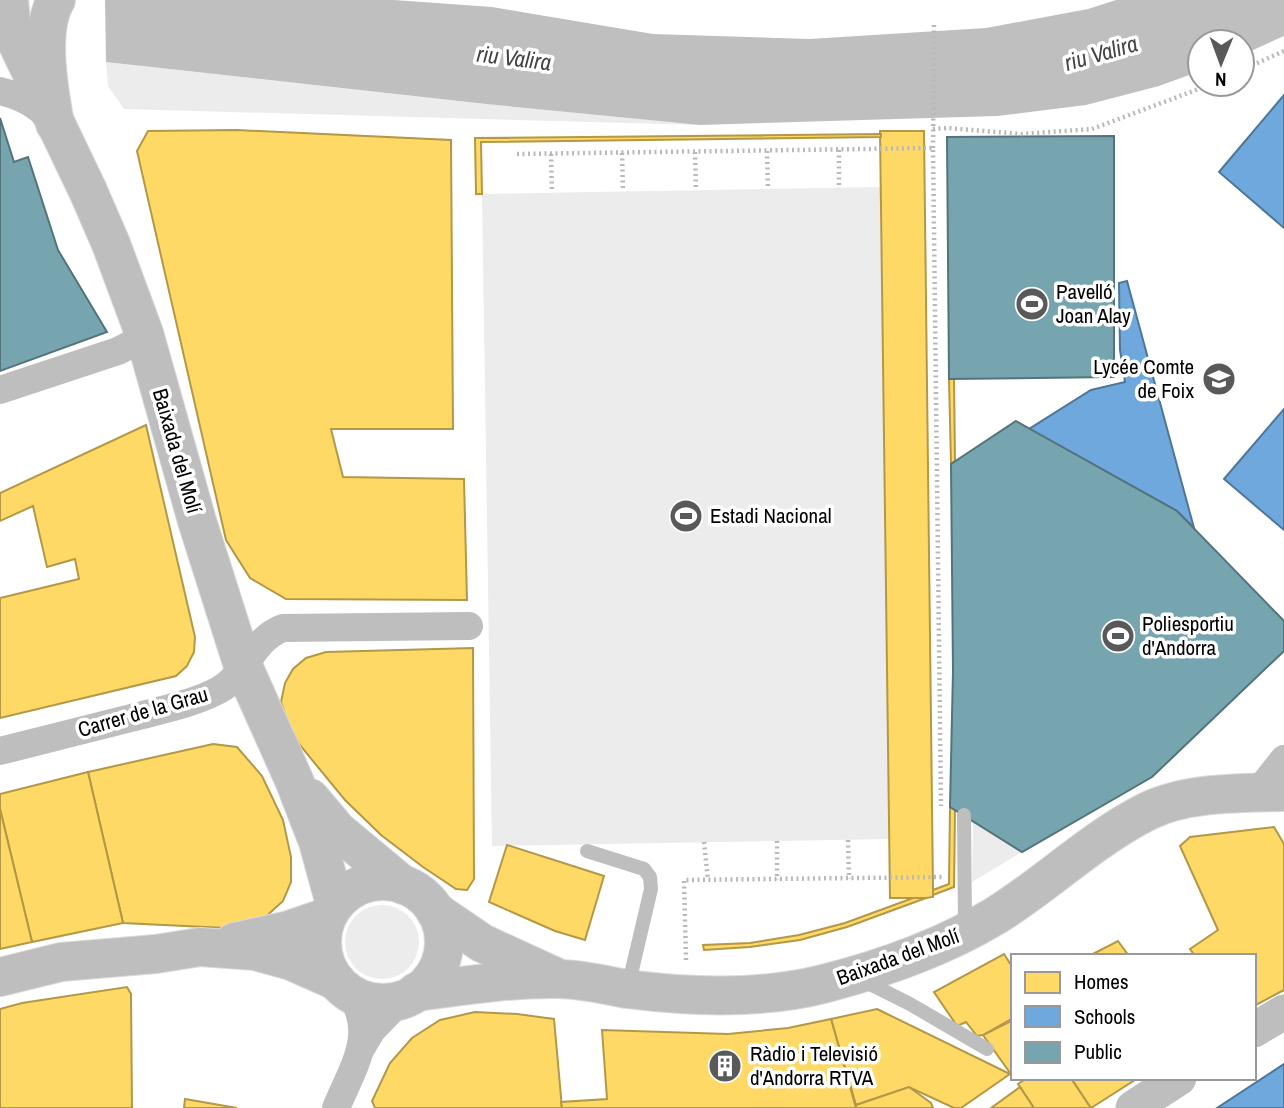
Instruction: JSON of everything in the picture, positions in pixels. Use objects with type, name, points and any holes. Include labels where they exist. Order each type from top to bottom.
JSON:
[{"type":"main road","name":"Baixada del Molí","points":[[9,0],[12,32],[106,233],[145,337],[197,521],[243,666],[295,780],[318,842],[331,911]]},
{"type":"main road","points":[[55,124],[47,82],[46,41],[56,0]]},
{"type":"main road","name":"Baixada del Molí","points":[[0,51],[19,72],[55,124]]},
{"type":"main road","name":"Baixada del Molí","points":[[295,780],[337,830],[403,885]]},
{"type":"main road","name":"Baixada del Molí","points":[[408,996],[470,985],[560,979],[627,989],[698,994],[751,994],[821,984],[939,946],[965,933],[997,915],[1057,871],[1150,810],[1187,800],[1270,792]]},
{"type":"main road","points":[[0,977],[61,962],[209,947],[289,930],[331,911],[349,891],[366,883],[384,881],[418,892],[435,911],[443,940],[441,960],[431,978],[408,996],[374,1002],[291,961],[255,951],[209,947]]},
{"type":"main road","points":[[331,911],[322,939],[323,954],[328,968],[342,986]]},
{"type":"main road","name":"Baixada del Molí","points":[[435,911],[482,943],[560,979]]},
{"type":"street","points":[[0,92],[24,99],[41,108],[55,124]]},
{"type":"street","points":[[0,390],[118,351],[145,337]]},
{"type":"street","name":"Carrer de la Grau","points":[[0,751],[166,709],[216,692],[232,683],[261,641],[272,632],[283,628],[469,626]]},
{"type":"street","points":[[1270,792],[1284,759]]},
{"type":"street","points":[[336,1108],[364,1037],[357,1003],[342,986]]},
{"type":"street","points":[[360,1050],[372,1030],[408,996]]},
{"type":"street","points":[[1256,1029],[1284,1012]]},
{"type":"street","points":[[1133,1108],[1176,1080]]},
{"type":"lane","points":[[964,815],[965,933]]},
{"type":"lane","points":[[587,851],[644,869],[650,877],[650,889],[627,989]]},
{"type":"lane","points":[[852,975],[910,1004],[987,1049]]},
{"type":"path","points":[[934,24],[933,148],[941,809]]},
{"type":"path","points":[[1256,64],[1284,51]]},
{"type":"path","points":[[933,129],[1022,134],[1092,129],[1186,94]]},
{"type":"path","points":[[517,154],[933,148]]},
{"type":"path","points":[[766,150],[768,189]]},
{"type":"path","points":[[839,150],[839,188]]},
{"type":"path","points":[[695,152],[696,190]]},
{"type":"path","points":[[622,153],[623,191]]},
{"type":"path","points":[[551,154],[552,192]]},
{"type":"path","points":[[848,840],[849,879]]},
{"type":"path","points":[[777,841],[777,880]]},
{"type":"path","points":[[704,842],[708,880]]},
{"type":"path","points":[[686,962],[684,880],[942,878],[942,864]]},
{"type":"shaded area","points":[[106,62],[700,125],[124,109],[108,86]]},
{"type":"shaded area","name":"Estadi Nacional","points":[[880,187],[890,839],[492,846],[482,194]]},
{"type":"shaded area","points":[[973,821],[1022,852],[972,882]]},
{"type":"shaded area","points":[[375,905],[389,905],[403,911],[413,921],[419,942],[417,956],[403,973],[389,979],[375,979],[361,973],[351,963],[345,949],[345,935],[351,921],[361,911]]},
{"type":"water","name":"riu Valira","points":[[105,0],[394,0],[492,7],[653,34],[809,39],[986,28],[1088,9],[1116,0],[1284,0],[1284,36],[1256,49],[1256,28],[1186,28],[1186,76],[1086,105],[997,116],[700,125],[106,62]]},
{"type":"building: Homes","points":[[237,130],[451,140],[453,429],[331,429],[343,477],[464,479],[467,600],[286,599],[250,578],[226,540],[137,151],[148,131]]},
{"type":"building: Homes","points":[[880,131],[924,131],[933,890],[933,897],[926,898],[890,898]]},
{"type":"building: Homes","points":[[881,134],[881,137],[481,142],[482,194],[476,194],[475,138]]},
{"type":"building: Homes","points":[[954,378],[955,461],[951,464],[949,379]]},
{"type":"building: Homes","points":[[146,425],[195,637],[194,652],[187,666],[176,676],[0,718],[0,598],[79,579],[75,559],[47,567],[33,506],[0,521],[0,493]]},
{"type":"building: Homes","points":[[473,648],[474,879],[467,890],[456,889],[423,867],[381,835],[345,800],[299,744],[281,702],[285,683],[293,669],[306,658],[326,652]]},
{"type":"building: Homes","points":[[213,744],[237,747],[262,776],[283,820],[291,857],[291,882],[283,901],[261,921],[226,928],[123,923],[88,772]]},
{"type":"building: Homes","points":[[88,772],[123,923],[32,942],[0,809],[0,794]]},
{"type":"building: Homes","points":[[950,807],[955,810],[954,887],[933,895],[933,890],[949,884]]},
{"type":"building: Homes","points":[[0,809],[32,942],[0,949]]},
{"type":"building: Homes","points":[[1274,827],[1284,844],[1284,990],[1256,1005],[1256,954],[1194,954],[1190,949],[1218,930],[1180,846],[1190,837]]},
{"type":"building: Homes","points":[[507,845],[604,876],[585,940],[555,931],[489,902]]},
{"type":"building: Homes","points":[[913,898],[926,898],[847,927],[800,940],[704,950],[703,945],[750,943],[799,935],[845,923]]},
{"type":"building: Homes","points":[[1118,941],[1128,954],[1093,954]]},
{"type":"building: Homes","points":[[1004,954],[1011,965],[1011,1019],[977,1036],[966,1022],[957,1026],[934,992]]},
{"type":"building: Homes","points":[[127,987],[131,994],[132,1108],[0,1108],[0,1009],[22,1003]]},
{"type":"building: Homes","points":[[877,1009],[1010,1074],[961,1108],[954,1108],[909,1087],[856,1105],[831,1019]]},
{"type":"building: Homes","points":[[475,1012],[554,1019],[562,1108],[375,1108],[372,1101],[390,1063],[412,1038],[440,1020]]},
{"type":"building: Homes","name":"Ràdio i Televisió d'Andorra RTVA","points":[[831,1019],[856,1108],[562,1108],[561,1102],[607,1099],[602,1030],[728,1034],[788,1028]]},
{"type":"building: Homes","points":[[1011,1021],[1011,1074],[983,1035]]},
{"type":"building: Homes","points":[[1024,1080],[1072,1080],[1091,1108],[1034,1108],[1018,1084]]},
{"type":"building: Homes","points":[[1072,1080],[1135,1080],[1091,1108]]},
{"type":"building: Homes","points":[[909,1087],[931,1103],[933,1108],[856,1108],[856,1105]]},
{"type":"building: Homes","points":[[1020,1087],[1034,1108],[991,1108]]},
{"type":"building: Homes","points":[[185,1099],[237,1108],[184,1108]]},
{"type":"building: Schools","points":[[1284,95],[1284,228],[1219,172]]},
{"type":"building: Schools","points":[[1127,281],[1194,528],[1177,511],[1029,429],[1091,390],[1125,382],[1120,350],[1119,283]]},
{"type":"building: Schools","points":[[1284,409],[1284,530],[1224,479]]},
{"type":"building: Schools","points":[[1284,1064],[1284,1108],[1217,1108]]},
{"type":"building: Public","points":[[0,118],[14,162],[28,157],[58,250],[107,332],[0,371]]},
{"type":"building: Public","name":"Pavelló Joan Alay","points":[[1114,136],[1114,377],[949,379],[947,137]]},
{"type":"building: Public","name":"Poliesportiu d'Andorra","points":[[1016,421],[1177,511],[1284,621],[1284,651],[1152,777],[1022,852],[950,807],[953,671],[951,464]]},
{"type":"place","name":"Pavelló Joan Alay","points":[[1032,304]]},
{"type":"place","name":"Lycée Comte de Foix","points":[[1219,379]]},
{"type":"place","name":"Estadi Nacional","points":[[686,516]]},
{"type":"place","name":"Poliesportiu d'Andorra","points":[[1118,636]]},
{"type":"place","name":"Ràdio i Televisió d'Andorra RTVA","points":[[725,1066]]}]
